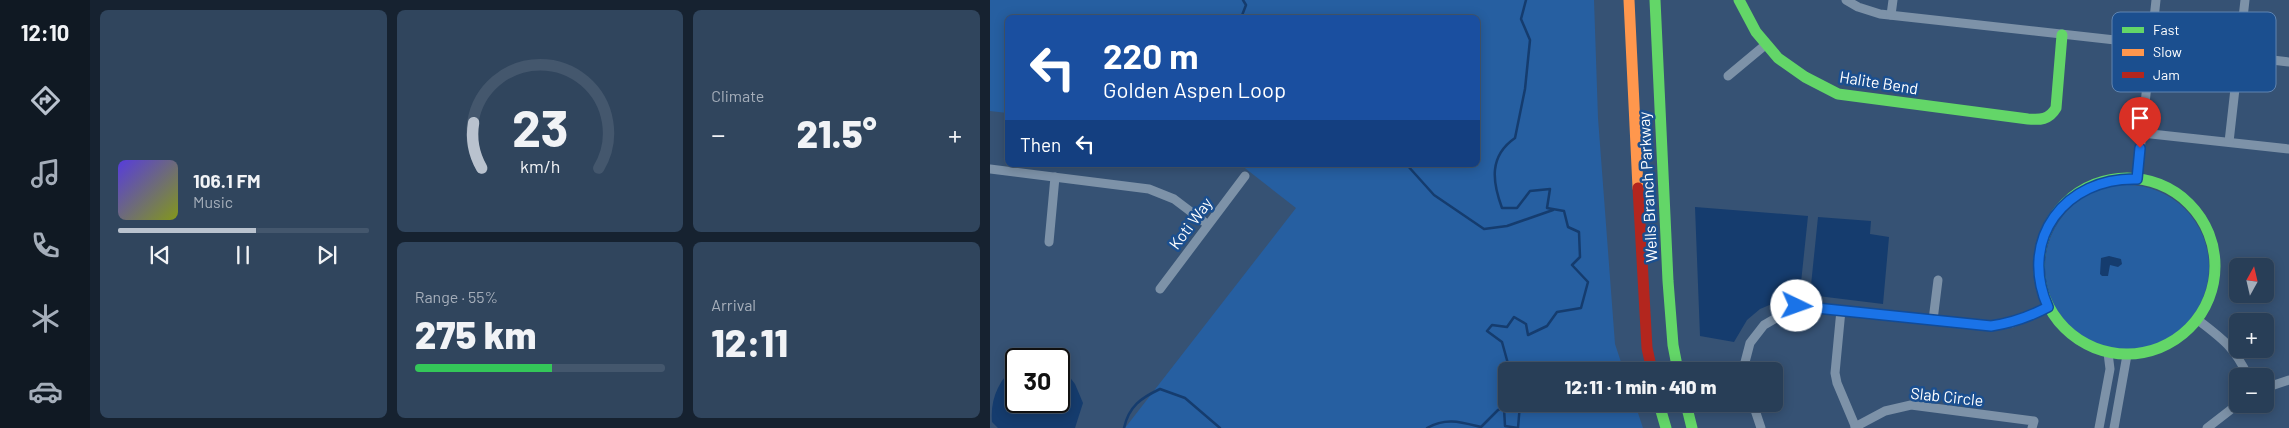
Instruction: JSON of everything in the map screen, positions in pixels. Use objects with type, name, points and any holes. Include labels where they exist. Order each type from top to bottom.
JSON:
[{"type":"street","name":"Wells Branch Parkway","points":[[1629,0],[1643,282],[1647,348],[1650,362]]},
{"type":"street","name":"Wells Branch Parkway","points":[[1655,0],[1668,281],[1673,345],[1676,362]]},
{"type":"street","name":"Halite Bend","points":[[1739,0],[1764,46],[1787,66],[1813,83],[1838,94],[2043,121],[2052,115],[2056,108],[2062,35]]},
{"type":"street","points":[[1846,0],[1870,11],[1891,15],[2112,40]]},
{"type":"street","points":[[1891,15],[1893,0]]},
{"type":"street","points":[[1728,76],[1764,46]]},
{"type":"street","points":[[2276,60],[2289,62]]},
{"type":"street","points":[[2137,179],[2147,92]]},
{"type":"street","points":[[2229,142],[2234,92]]},
{"type":"street","points":[[2142,133],[2289,149]]},
{"type":"street","points":[[990,170],[1133,185],[1155,190],[1174,199],[1208,224]]},
{"type":"street","name":"Koti Way","points":[[1160,289],[1245,176]]},
{"type":"street","points":[[1049,242],[1055,177]]},
{"type":"street","points":[[2137,179],[2168,188],[2194,208],[2211,236],[2215,252],[2214,285],[2209,300],[2198,320],[2184,334],[2168,345],[2150,352],[2127,355],[2108,353],[2079,341],[2067,331],[2048,307],[2042,292],[2038,264],[2044,235],[2050,222],[2069,200],[2087,188],[2108,180],[2137,179]]},
{"type":"street","points":[[1933,320],[1938,280]]},
{"type":"street","points":[[1745,362],[1750,343],[1764,325],[1797,306],[1991,326],[2012,323],[2048,307]]},
{"type":"street","points":[[1841,310],[1835,373],[1837,383],[1855,427]]},
{"type":"street","points":[[2198,320],[2226,341],[2244,368]]},
{"type":"street","points":[[2098,428],[2110,370],[2108,353]]},
{"type":"street","points":[[2114,428],[2127,355]]},
{"type":"street","points":[[2274,385],[2289,380]]},
{"type":"street","name":"Slab Circle","points":[[1855,427],[1885,412],[1911,405],[2034,421],[2032,428]]},
{"type":"street","points":[[2207,428],[2229,411]]},
{"type":"street","points":[[1661,412],[1666,428]]},
{"type":"street","points":[[1688,412],[1692,428]]},
{"type":"street","points":[[1755,412],[1760,428]]},
{"type":"shaded area","points":[[990,0],[1594,0],[1598,118],[1615,344],[1621,362],[1498,362],[1498,412],[1638,412],[1643,428],[1125,428],[1296,208],[1244,167],[1480,167],[1480,15],[1005,15],[1005,113],[990,111]]},
{"type":"shaded area","points":[[2119,185],[2135,185],[2158,191],[2173,199],[2185,209],[2195,221],[2203,236],[2209,259],[2209,275],[2203,298],[2195,313],[2185,325],[2173,335],[2158,343],[2135,349],[2119,349],[2096,343],[2081,335],[2059,313],[2049,291],[2045,275],[2045,259],[2051,236],[2059,221],[2081,199],[2103,189]]},
{"type":"shaded area","points":[[1695,207],[1808,216],[1800,292],[1760,309],[1747,320],[1734,342],[1700,336]]},
{"type":"shaded area","points":[[1818,217],[1871,221],[1870,234],[1889,237],[1883,304],[1810,295]]},
{"type":"shaded area","points":[[2109,256],[2121,259],[2122,264],[2118,267],[2110,265],[2108,276],[2102,276],[2100,274],[2101,258]]},
{"type":"shaded area","points":[[1005,377],[1005,413],[1070,413],[1070,377],[1083,403],[1075,428],[998,428],[992,422],[992,414],[994,398],[1000,383]]},
{"type":"waterway","points":[[1242,15],[1246,5],[1243,0]]},
{"type":"waterway","points":[[1508,362],[1502,342],[1487,331],[1492,325],[1507,327],[1514,317],[1526,324],[1528,335],[1547,326],[1557,312],[1581,308],[1588,282],[1572,265],[1580,257],[1579,232],[1568,227],[1564,211],[1547,208],[1550,189],[1530,191],[1517,208],[1502,208],[1496,188],[1495,170],[1497,161],[1507,145],[1515,138],[1525,89],[1530,40],[1521,19],[1526,0]]},
{"type":"waterway","points":[[1409,167],[1434,195],[1484,229],[1507,226],[1553,210]]},
{"type":"waterway","points":[[1124,428],[1133,408],[1147,396],[1160,389],[1185,398],[1220,428]]},
{"type":"waterway","points":[[1427,428],[1441,422],[1460,422],[1481,427],[1498,410]]},
{"type":"waterway","points":[[1504,412],[1505,426],[1518,428],[1519,412]]},
{"type":"traffic: fast","points":[[1655,0],[1668,281],[1673,345],[1676,362]]},
{"type":"traffic: fast","points":[[1739,0],[1756,32],[1778,58],[1805,77],[1838,94],[2028,119],[2047,117],[2056,108],[2062,35]]},
{"type":"traffic: fast","points":[[2118,178],[2136,178],[2153,181],[2169,188],[2195,210],[2205,224],[2212,240],[2215,266],[2214,283],[2209,300],[2195,322],[2183,334],[2169,344],[2153,351],[2136,354],[2118,354],[2101,351],[2085,344],[2059,322],[2049,308],[2042,292],[2039,275],[2039,257],[2042,240],[2049,224],[2071,198],[2085,188],[2101,181],[2118,178]]},
{"type":"traffic: fast","points":[[1661,412],[1666,428]]},
{"type":"traffic: fast","points":[[1688,412],[1692,428]]},
{"type":"traffic: slow","points":[[1629,0],[1638,188]]},
{"type":"traffic: jam","points":[[1638,188],[1647,348],[1650,362]]},
{"type":"route","points":[[1797,306],[1812,306],[1991,326],[2012,323],[2031,315],[2048,307],[2042,292],[2038,264],[2040,249],[2050,222],[2069,200],[2094,184],[2122,178],[2137,179],[2140,148]]}]
